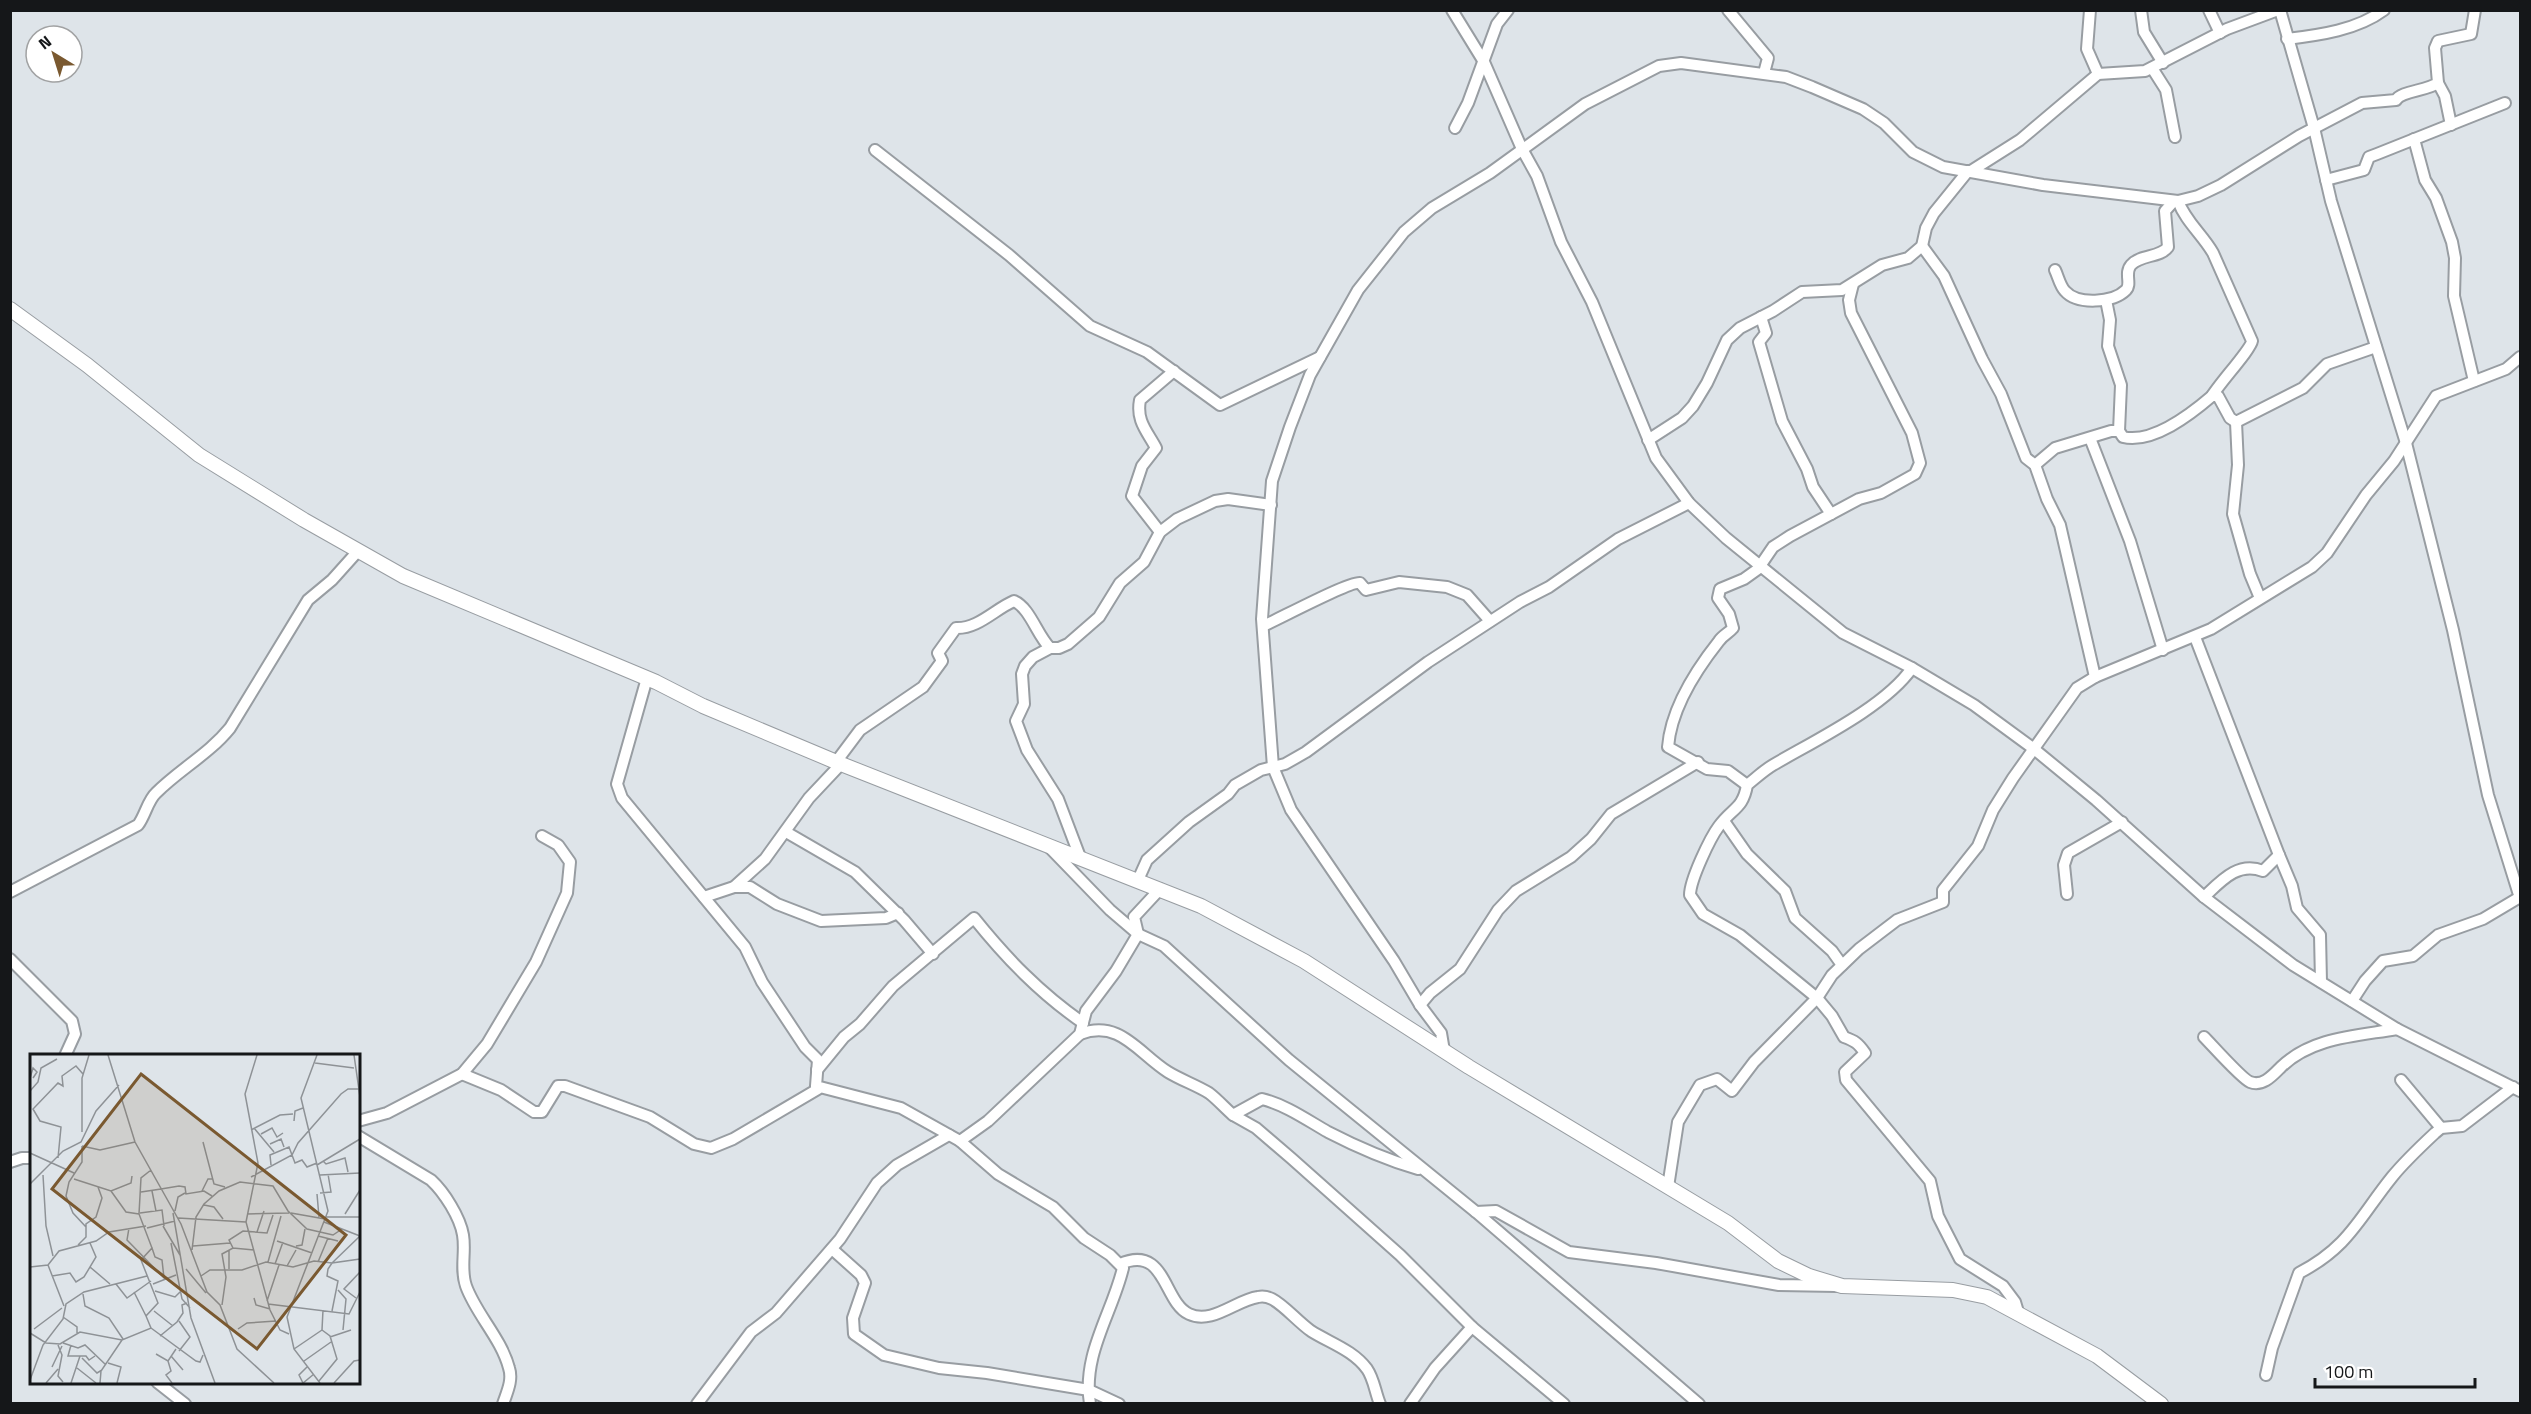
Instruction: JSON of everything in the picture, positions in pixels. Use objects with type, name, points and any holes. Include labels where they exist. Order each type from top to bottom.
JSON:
[{"type":"street","points":[[1452,10],[1484,62],[1522,149],[1537,176],[1561,242],[1592,302],[1648,440],[1668,477],[1689,503],[1726,538],[1843,633],[1912,668],[1974,705],[2034,749],[2122,822],[2204,897],[2293,965],[2397,1029],[2517,1089],[2462,1126],[2441,1128],[2405,1162],[2350,1235],[2325,1259],[2299,1273],[2272,1348],[2266,1375]]},
{"type":"street","points":[[1455,128],[1484,62],[1497,24],[1508,10]]},
{"type":"street","points":[[1728,10],[1768,58],[1764,73]]},
{"type":"street","points":[[2090,10],[2087,49],[2098,74]]},
{"type":"street","points":[[2141,10],[2144,32],[2163,63]]},
{"type":"street","points":[[2209,10],[2220,33]]},
{"type":"street","points":[[1648,440],[1682,418],[1693,406],[1707,383],[1727,339],[1740,328],[1802,292],[1842,290],[1882,265],[1908,258],[1922,246],[1926,228],[1934,213],[1970,171],[2020,140],[2098,74],[2145,71],[2220,33],[2279,10],[2314,128],[2326,180],[2406,443],[2453,630],[2488,795],[2520,897],[2483,919],[2438,934],[2413,956],[2383,961],[2365,981],[2352,1001]]},
{"type":"street","points":[[2287,39],[2322,34],[2364,23],[2384,10]]},
{"type":"street","points":[[2451,125],[2445,96],[2438,83],[2435,48],[2438,41],[2471,34],[2475,10]]},
{"type":"street","points":[[1444,1051],[1441,1033],[1291,810],[1273,767],[1263,626],[1272,482],[1290,427],[1310,375],[1358,290],[1404,232],[1432,208],[1490,173],[1585,104],[1659,66],[1699,64],[1786,77],[1863,109],[1884,123],[1913,152],[1943,167],[2043,185],[2176,201],[2198,196],[2221,185],[2314,128],[2362,103],[2396,100],[2401,94],[2421,91],[2438,83]]},
{"type":"street","points":[[2152,68],[2166,90],[2175,137]]},
{"type":"street","points":[[2326,180],[2364,170],[2369,157],[2505,103]]},
{"type":"street","points":[[2414,139],[2425,180],[2436,198],[2452,242],[2455,258],[2454,296],[2474,381]]},
{"type":"street","points":[[875,150],[1010,255],[1090,326],[1137,346],[1220,405],[1320,357]]},
{"type":"street","points":[[2055,270],[2065,292],[2075,298],[2106,300],[2125,291],[2128,287],[2126,273],[2132,264],[2163,253],[2168,247],[2165,211],[2176,201]]},
{"type":"street","points":[[2106,300],[2110,321],[2108,346],[2121,385],[2119,431],[2123,437],[2131,439],[2181,421],[2212,396],[2235,364],[2252,346],[2252,341],[2213,253],[2206,241],[2191,227],[2176,201]]},
{"type":"street","points":[[1922,246],[1944,276],[1982,359],[2001,394],[2026,458],[2035,465],[2060,525],[2095,677]]},
{"type":"street","points":[[1747,785],[1728,771],[1707,769],[1668,747],[1669,733],[1694,675],[1718,642],[1733,628],[1729,614],[1718,598],[1720,589],[1744,579],[1758,569],[1773,548],[1859,499],[1881,493],[1915,474],[1920,463],[1912,433],[1851,313],[1849,300],[1853,284]]},
{"type":"street","points":[[10,309],[87,365],[199,455],[403,576],[647,678],[703,706],[838,763],[1201,906],[1264,938],[1444,1051],[1728,1223],[1778,1261],[1809,1276],[1842,1286]]},
{"type":"street","points":[[1761,317],[1767,333],[1759,342],[1782,421],[1807,469],[1813,487],[1831,514]]},
{"type":"street","points":[[2236,422],[2303,388],[2327,364],[2376,347]]},
{"type":"street","points":[[1668,1187],[1678,1122],[1700,1085],[1717,1079],[1732,1091],[1754,1062],[1816,998],[1842,965],[1897,920],[1943,902],[1943,890],[1978,846],[1993,810],[2077,688],[2095,677],[2195,637],[2312,567],[2327,554],[2352,514],[2406,443],[2436,396],[2506,369],[2520,357]]},
{"type":"street","points":[[1160,532],[1132,496],[1142,466],[1156,448],[1142,428],[1138,407],[1140,400],[1174,371]]},
{"type":"street","points":[[2212,396],[2218,396],[2230,418],[2236,422]]},
{"type":"street","points":[[2236,422],[2238,465],[2233,514],[2250,574],[2260,597]]},
{"type":"street","points":[[2035,465],[2055,448],[2111,430],[2119,431]]},
{"type":"street","points":[[2090,438],[2130,541],[2163,650]]},
{"type":"street","points":[[1080,857],[1058,799],[1027,750],[1016,721],[1024,704],[1022,674],[1025,666],[1033,657],[1050,648],[1068,644],[1099,617],[1120,583],[1144,562],[1160,532],[1178,519],[1215,501],[1228,499],[1271,505]]},
{"type":"street","points":[[1138,880],[1147,860],[1172,836],[1228,794],[1235,785],[1261,770],[1305,752],[1375,700],[1490,621],[1549,587],[1618,539],[1689,503]]},
{"type":"street","points":[[10,892],[138,825],[147,813],[153,795],[215,746],[308,600],[332,580],[358,551]]},
{"type":"street","points":[[1263,626],[1328,597],[1353,582],[1360,583],[1366,590],[1399,582],[1447,587],[1467,596],[1490,621]]},
{"type":"street","points":[[734,887],[765,859],[809,798],[838,763],[860,730],[929,680],[932,672],[942,661],[938,653],[940,647],[956,628],[962,628],[990,616],[1014,601],[1021,604],[1041,639],[1050,648]]},
{"type":"street","points":[[2195,637],[2292,886],[2297,908],[2320,935],[2321,982]]},
{"type":"street","points":[[1912,668],[1901,684],[1881,699],[1772,766],[1747,785],[1745,800],[1724,821],[1702,861],[1690,895],[1703,914],[1740,935],[1816,998],[1832,1016],[1844,1037],[1854,1039],[1864,1053],[1844,1075],[1930,1181],[1938,1215],[1960,1258],[2003,1286],[2015,1302],[2018,1312]]},
{"type":"street","points":[[647,678],[617,784],[622,798],[745,946],[762,982],[805,1047],[818,1060],[814,1084],[818,1089],[901,1108],[960,1141],[998,1174],[1053,1207],[1084,1238],[1123,1268],[1120,1281],[1096,1337],[1089,1390],[1090,1404]]},
{"type":"street","points":[[1420,1005],[1430,993],[1460,969],[1474,952],[1498,910],[1516,891],[1571,857],[1591,839],[1611,814],[1698,762]]},
{"type":"street","points":[[1724,821],[1747,854],[1785,891],[1795,918],[1832,951],[1842,965]]},
{"type":"street","points":[[2067,894],[2064,865],[2068,853],[2122,822]]},
{"type":"street","points":[[786,832],[855,872],[898,913],[933,954]]},
{"type":"street","points":[[360,1120],[387,1113],[462,1074],[487,1044],[536,962],[567,893],[570,862],[558,845],[542,836]]},
{"type":"street","points":[[1045,843],[1110,910],[1138,934],[1164,946],[1288,1060],[1476,1212],[1699,1404]]},
{"type":"street","points":[[2204,897],[2227,875],[2243,868],[2254,867],[2263,871],[2279,855]]},
{"type":"street","points":[[704,897],[734,887],[750,887],[777,904],[821,921],[885,918],[898,913]]},
{"type":"street","points":[[1080,1035],[1086,1011],[1116,971],[1138,934],[1134,917],[1160,889]]},
{"type":"street","points":[[816,1072],[844,1037],[860,1024],[893,986],[974,918],[1006,958],[1035,986],[1050,1000],[1083,1023]]},
{"type":"street","points":[[10,959],[72,1021],[75,1034],[66,1054]]},
{"type":"street","points":[[960,1141],[988,1121],[1080,1035],[1093,1029],[1112,1032],[1131,1041],[1166,1071],[1211,1094],[1233,1115],[1256,1128],[1400,1255],[1472,1327],[1564,1404]]},
{"type":"street","points":[[2204,1037],[2249,1082],[2260,1083],[2270,1078],[2290,1059],[2321,1043],[2397,1029]]},
{"type":"street","points":[[462,1074],[501,1090],[534,1112],[542,1112],[558,1086],[565,1086],[650,1117],[694,1144],[711,1148],[733,1139],[818,1089]]},
{"type":"street","points":[[2401,1080],[2441,1128]]},
{"type":"street","points":[[1233,1115],[1262,1099],[1275,1102],[1343,1140],[1390,1161],[1424,1171]]},
{"type":"street","points":[[697,1404],[751,1332],[776,1312],[832,1249],[877,1183],[897,1165],[949,1136]]},
{"type":"street","points":[[360,1137],[438,1186],[458,1222],[464,1236],[463,1275],[467,1289],[490,1326],[509,1368],[511,1381],[503,1404]]},
{"type":"street","points":[[10,1162],[30,1158]]},
{"type":"street","points":[[1476,1212],[1496,1211],[1569,1252],[1656,1263],[1779,1285],[1953,1290],[1987,1298],[2018,1312],[2097,1356],[2161,1404]]},
{"type":"street","points":[[832,1249],[861,1275],[865,1283],[853,1318],[854,1334],[884,1355],[939,1368],[987,1372],[1089,1390],[1119,1404]]},
{"type":"street","points":[[1120,1264],[1130,1260],[1150,1264],[1162,1275],[1179,1305],[1187,1313],[1200,1317],[1258,1297],[1275,1300],[1312,1332],[1332,1341],[1358,1360],[1372,1378],[1380,1404]]},
{"type":"street","points":[[1410,1404],[1435,1368],[1472,1327]]},
{"type":"street","points":[[158,1384],[185,1404]]}]
